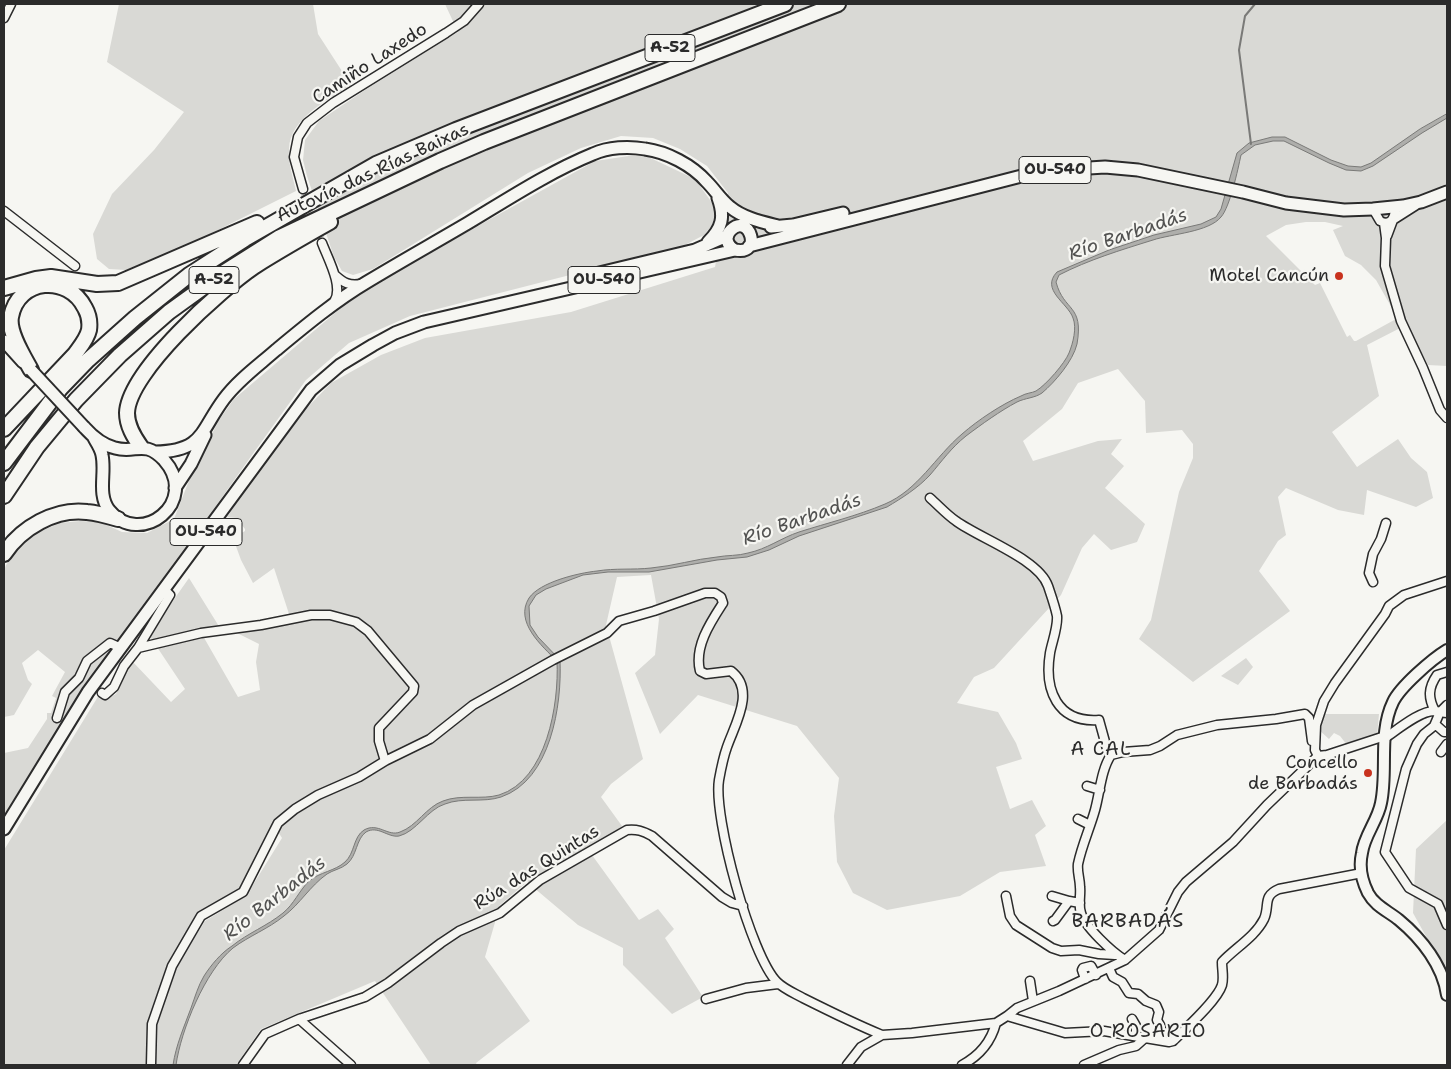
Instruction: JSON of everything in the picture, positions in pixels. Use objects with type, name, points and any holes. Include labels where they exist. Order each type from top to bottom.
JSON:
[{"type":"highway","name":"Autovía das Rías Baixas","points":[[4,463],[60,389],[88,360],[135,318],[189,275],[245,239],[376,164],[456,130],[785,4]]},
{"type":"highway","name":"Autovía das Rías Baixas","points":[[4,496],[42,441],[76,400],[120,354],[169,312],[223,273],[280,237],[440,160],[838,4]]},
{"type":"highway","points":[[148,450],[134,437],[128,423],[127,411],[131,396],[139,379],[206,305],[253,267],[334,220],[526,126]]},
{"type":"highway","points":[[4,288],[36,279],[51,278],[97,284],[118,282],[179,258],[324,193]]},
{"type":"highway","points":[[4,429],[76,354],[89,330],[89,315],[82,302],[65,287],[55,284],[32,288],[23,294],[11,317],[14,335],[31,370]]},
{"type":"highway","points":[[4,554],[12,542],[28,529],[50,517],[86,512],[118,519]]},
{"type":"main road","points":[[4,341],[94,438],[116,449],[164,452],[191,445],[201,437],[224,399],[238,384],[330,307],[365,283],[546,176],[594,153],[622,148],[646,148],[668,155],[692,168],[706,180],[726,209],[747,229],[752,238],[749,246],[743,250],[735,250],[728,245],[726,209]]},
{"type":"main road","name":"OU-540","points":[[749,246],[1041,171],[1105,167],[1138,170],[1286,203],[1344,210],[1394,207],[1421,202],[1447,192]]},
{"type":"main road","points":[[474,310],[516,294],[695,250],[728,234],[738,226],[747,229],[793,225],[872,206],[926,199]]},
{"type":"main road","points":[[726,209],[760,222],[778,226]]},
{"type":"main road","points":[[706,245],[716,234],[726,209]]},
{"type":"main road","name":"OU-540","points":[[4,830],[88,692],[311,390],[340,365],[395,333],[424,322],[735,250]]},
{"type":"main road","points":[[176,488],[191,464],[210,422]]},
{"type":"main road","points":[[94,438],[102,454],[102,488],[108,510],[118,519],[130,524],[144,524],[157,519],[168,510],[175,496],[176,488],[172,473],[164,461],[148,450]]},
{"type":"street","points":[[4,18],[11,4]]},
{"type":"street","name":"Camiño Laxedo","points":[[303,189],[294,157],[298,137],[307,123],[333,103],[446,33],[464,20],[479,4]]},
{"type":"street","points":[[1384,223],[1393,220],[1421,202]]},
{"type":"street","points":[[1386,238],[1393,220],[1394,207]]},
{"type":"street","points":[[1373,209],[1380,221],[1384,223],[1386,238],[1385,266],[1401,320],[1440,410],[1447,418]]},
{"type":"street","points":[[4,211],[75,266]]},
{"type":"street","points":[[322,243],[334,274],[344,294],[348,295]]},
{"type":"street","points":[[340,284],[365,283]]},
{"type":"street","points":[[330,307],[338,296],[340,284]]},
{"type":"street","points":[[930,498],[956,521],[1031,565],[1047,584],[1057,617],[1050,656],[1051,687],[1058,704],[1067,714],[1086,720],[1099,720],[1107,749],[1111,755]]},
{"type":"street","points":[[1373,582],[1369,573],[1373,554],[1381,539],[1386,523]]},
{"type":"street","points":[[847,1065],[861,1047],[882,1035],[996,1023],[1017,1008],[1096,975],[1124,960],[1159,930],[1178,892],[1186,882],[1233,842],[1317,753],[1316,725],[1327,696],[1389,606],[1404,595],[1447,581]]},
{"type":"street","points":[[102,693],[105,695],[114,687],[124,666],[138,648],[170,595],[164,589]]},
{"type":"street","points":[[151,1065],[152,1024],[172,966],[201,916],[243,892],[278,823],[295,809],[318,795],[359,777],[385,761],[430,739],[473,705],[557,658],[607,634],[619,621],[705,593],[715,593],[721,597],[723,603],[712,620],[701,645],[698,660],[700,671],[706,674],[731,671],[742,684],[742,706],[722,765],[719,784],[719,809],[726,848],[759,953],[765,966],[778,984],[882,1035]]},
{"type":"street","points":[[138,648],[201,632],[261,625],[311,615],[330,615],[356,622],[368,631],[414,686],[413,692],[379,728],[378,741],[385,761]]},
{"type":"street","points":[[57,718],[65,692],[79,678],[87,661],[110,643],[120,648]]},
{"type":"street","points":[[1447,650],[1398,694],[1392,703],[1385,737],[1381,803],[1362,851],[1363,880],[1369,894],[1376,903],[1409,929],[1441,970],[1447,995]]},
{"type":"street","points":[[1441,712],[1429,698],[1430,690],[1436,675],[1447,672]]},
{"type":"street","points":[[79,678],[87,682]]},
{"type":"street","points":[[1447,705],[1435,724],[1417,744],[1406,769],[1385,852],[1409,888],[1438,904],[1447,925]]},
{"type":"street","points":[[1317,753],[1327,755],[1385,737],[1420,715],[1441,712]]},
{"type":"street","points":[[1111,755],[1150,750],[1177,736],[1217,724],[1276,719],[1305,714],[1309,718],[1317,753]]},
{"type":"street","points":[[1435,724],[1447,733]]},
{"type":"street","points":[[1442,752],[1447,744]]},
{"type":"street","points":[[1111,755],[1106,766],[1078,866],[1080,903],[1084,919],[1102,942],[1124,960]]},
{"type":"street","points":[[1087,786],[1100,790]]},
{"type":"street","points":[[1078,820],[1090,825]]},
{"type":"street","name":"Rúa das Quintas","points":[[243,1065],[265,1034],[365,997],[388,983],[459,931],[500,912],[540,880],[627,830],[644,831],[652,836],[722,898],[743,906]]},
{"type":"street","points":[[1007,1016],[1016,1017],[1038,1026],[1065,1033],[1104,1030],[1144,1038],[1172,1041],[1216,995],[1222,984],[1222,962],[1240,947],[1261,923],[1265,916],[1268,899],[1273,892],[1279,889],[1362,872]]},
{"type":"street","points":[[1006,896],[1010,916],[1016,925],[1052,948],[1061,951],[1079,950],[1099,954],[1116,954]]},
{"type":"street","points":[[1052,896],[1080,903]]},
{"type":"street","points":[[1053,921],[1069,901]]},
{"type":"street","points":[[1085,979],[1083,968],[1092,966],[1096,975]]},
{"type":"street","points":[[1109,968],[1113,977],[1122,982],[1128,994],[1138,994],[1146,1001],[1156,1005],[1159,1012],[1157,1020],[1161,1027],[1158,1040]]},
{"type":"street","points":[[1030,981],[1033,1001]]},
{"type":"street","points":[[706,999],[746,988],[778,984]]},
{"type":"street","points":[[1132,1019],[1136,1026],[1136,1036]]},
{"type":"street","points":[[299,1020],[352,1065]]},
{"type":"street","points":[[962,1065],[972,1060],[984,1048],[996,1023]]},
{"type":"street","points":[[1084,1065],[1119,1050],[1139,1044],[1144,1038]]},
{"type":"shaded area","points":[[119,4],[313,4],[318,34],[351,85],[312,111],[296,128],[291,138],[289,155],[296,191],[192,243],[126,270],[109,269],[97,259],[93,234],[112,194],[154,150],[184,112],[107,62]]},
{"type":"shaded area","points":[[445,4],[1447,4],[1447,366],[1428,365],[1406,325],[1367,345],[1379,396],[1332,432],[1357,467],[1398,439],[1411,458],[1427,472],[1433,498],[1416,507],[1367,490],[1364,515],[1338,510],[1286,488],[1278,497],[1286,535],[1278,541],[1259,571],[1290,611],[1193,682],[1139,639],[1151,620],[1179,492],[1193,458],[1193,444],[1182,430],[1146,433],[1145,401],[1118,369],[1078,383],[1062,409],[1023,441],[1033,461],[1098,441],[1122,439],[1111,454],[1124,466],[1105,488],[1145,524],[1137,542],[1111,550],[1094,534],[1082,548],[1061,595],[994,668],[974,677],[957,703],[998,712],[1016,743],[1022,759],[996,767],[1010,809],[1032,800],[1046,826],[1035,835],[1046,866],[1000,872],[960,896],[887,910],[853,893],[837,862],[834,816],[839,778],[797,726],[698,695],[660,734],[635,673],[655,655],[659,619],[651,575],[617,577],[606,625],[643,759],[611,784],[601,797],[622,826],[592,855],[639,920],[658,909],[674,929],[665,938],[703,997],[672,1014],[623,965],[623,948],[578,925],[527,882],[500,905],[485,957],[530,1021],[476,1063],[477,1065],[431,1065],[375,981],[261,1029],[236,1065],[154,1065],[157,1024],[176,968],[205,921],[246,896],[282,838],[273,824],[241,888],[198,915],[179,948],[149,1016],[147,1065],[4,1065],[4,850],[99,695],[107,698],[116,694],[123,676],[132,661],[171,702],[185,689],[149,635],[189,578],[220,628],[203,636],[238,697],[260,690],[256,662],[259,644],[233,631],[290,617],[274,568],[253,583],[241,560],[233,538],[245,531],[245,529],[236,518],[227,517],[257,472],[303,412],[331,383],[381,355],[425,338],[571,312],[715,267],[728,193],[707,166],[680,149],[653,138],[621,136],[581,148],[528,173],[373,269],[353,275],[342,271],[334,257],[307,176],[303,160],[305,140],[319,121],[458,32]],"holes":[[[1325,222],[1343,226],[1333,230],[1345,256],[1361,265],[1376,280],[1397,317],[1356,341],[1350,335],[1347,337],[1320,283],[1315,285],[1266,236],[1286,225]]]},
{"type":"shaded area","points":[[1447,114],[1447,118],[1373,166],[1361,171],[1346,170],[1284,141],[1273,141],[1255,145],[1241,155],[1228,205],[1221,217],[1215,222],[1199,229],[1161,238],[1117,252],[1059,275],[1056,282],[1059,292],[1076,315],[1078,322],[1075,351],[1063,371],[1042,393],[1011,406],[966,436],[925,480],[887,507],[799,536],[769,550],[747,557],[717,560],[649,572],[608,572],[583,575],[546,589],[536,595],[529,606],[530,625],[538,637],[560,660],[560,678],[559,698],[550,739],[532,775],[518,788],[501,797],[445,804],[433,811],[405,834],[395,836],[375,830],[366,832],[360,839],[353,857],[347,864],[327,874],[284,916],[233,948],[223,958],[213,971],[196,1002],[183,1035],[176,1065],[173,1065],[178,1043],[198,988],[213,964],[238,941],[283,913],[309,881],[337,868],[345,862],[351,854],[360,833],[369,828],[378,828],[391,833],[400,832],[443,801],[499,795],[515,787],[529,774],[547,739],[556,698],[557,678],[557,661],[538,641],[527,625],[525,607],[534,592],[560,579],[589,572],[644,569],[748,553],[799,532],[853,516],[897,498],[917,482],[952,443],[968,429],[1006,403],[1036,391],[1050,379],[1064,362],[1072,345],[1075,326],[1070,312],[1053,291],[1053,279],[1057,272],[1109,250],[1154,235],[1201,224],[1216,217],[1221,209],[1237,153],[1249,143],[1272,137],[1285,137],[1331,160],[1348,166],[1361,167],[1371,163],[1420,129]]},
{"type":"shaded area","points":[[642,154],[695,179],[715,207],[714,223],[704,235],[683,246],[410,316],[349,343],[306,380],[106,657],[59,726],[4,818],[4,753],[28,748],[47,719],[47,713],[51,713],[56,698],[52,696],[65,672],[38,650],[22,663],[28,680],[32,684],[14,715],[4,717],[4,571],[6,565],[27,537],[60,523],[80,521],[100,522],[122,532],[147,533],[174,519],[192,473],[219,420],[234,399],[342,307],[391,274],[595,161]]},
{"type":"shaded area","points":[[1246,658],[1253,667],[1238,685],[1221,676]]},
{"type":"shaded area","points":[[1323,714],[1379,714],[1377,736],[1347,745],[1340,736],[1334,733],[1329,739],[1319,730]]},
{"type":"shaded area","points":[[1447,820],[1447,974],[1413,913],[1416,849]]},
{"type":"waterway","points":[[1251,144],[1239,50],[1245,16],[1255,4]]},
{"type":"tunnel","points":[[303,189],[322,243]]},
{"type":"place","name":"Motel Cancún","points":[[1339,276]]},
{"type":"place","name":"Concello de Barbadás","points":[[1368,773]]},
{"type":"district","name":"A CAL","points":[[1101,750]]},
{"type":"district","name":"BARBADÁS","points":[[1128,922]]},
{"type":"district","name":"O ROSARIO","points":[[1148,1032]]},
{"type":"water label","name":"Río Barbadás","points":[[1128,235]]},
{"type":"water label","name":"Río Barbadás","points":[[802,520]]},
{"type":"water label","name":"Río Barbadás","points":[[275,899]]}]
